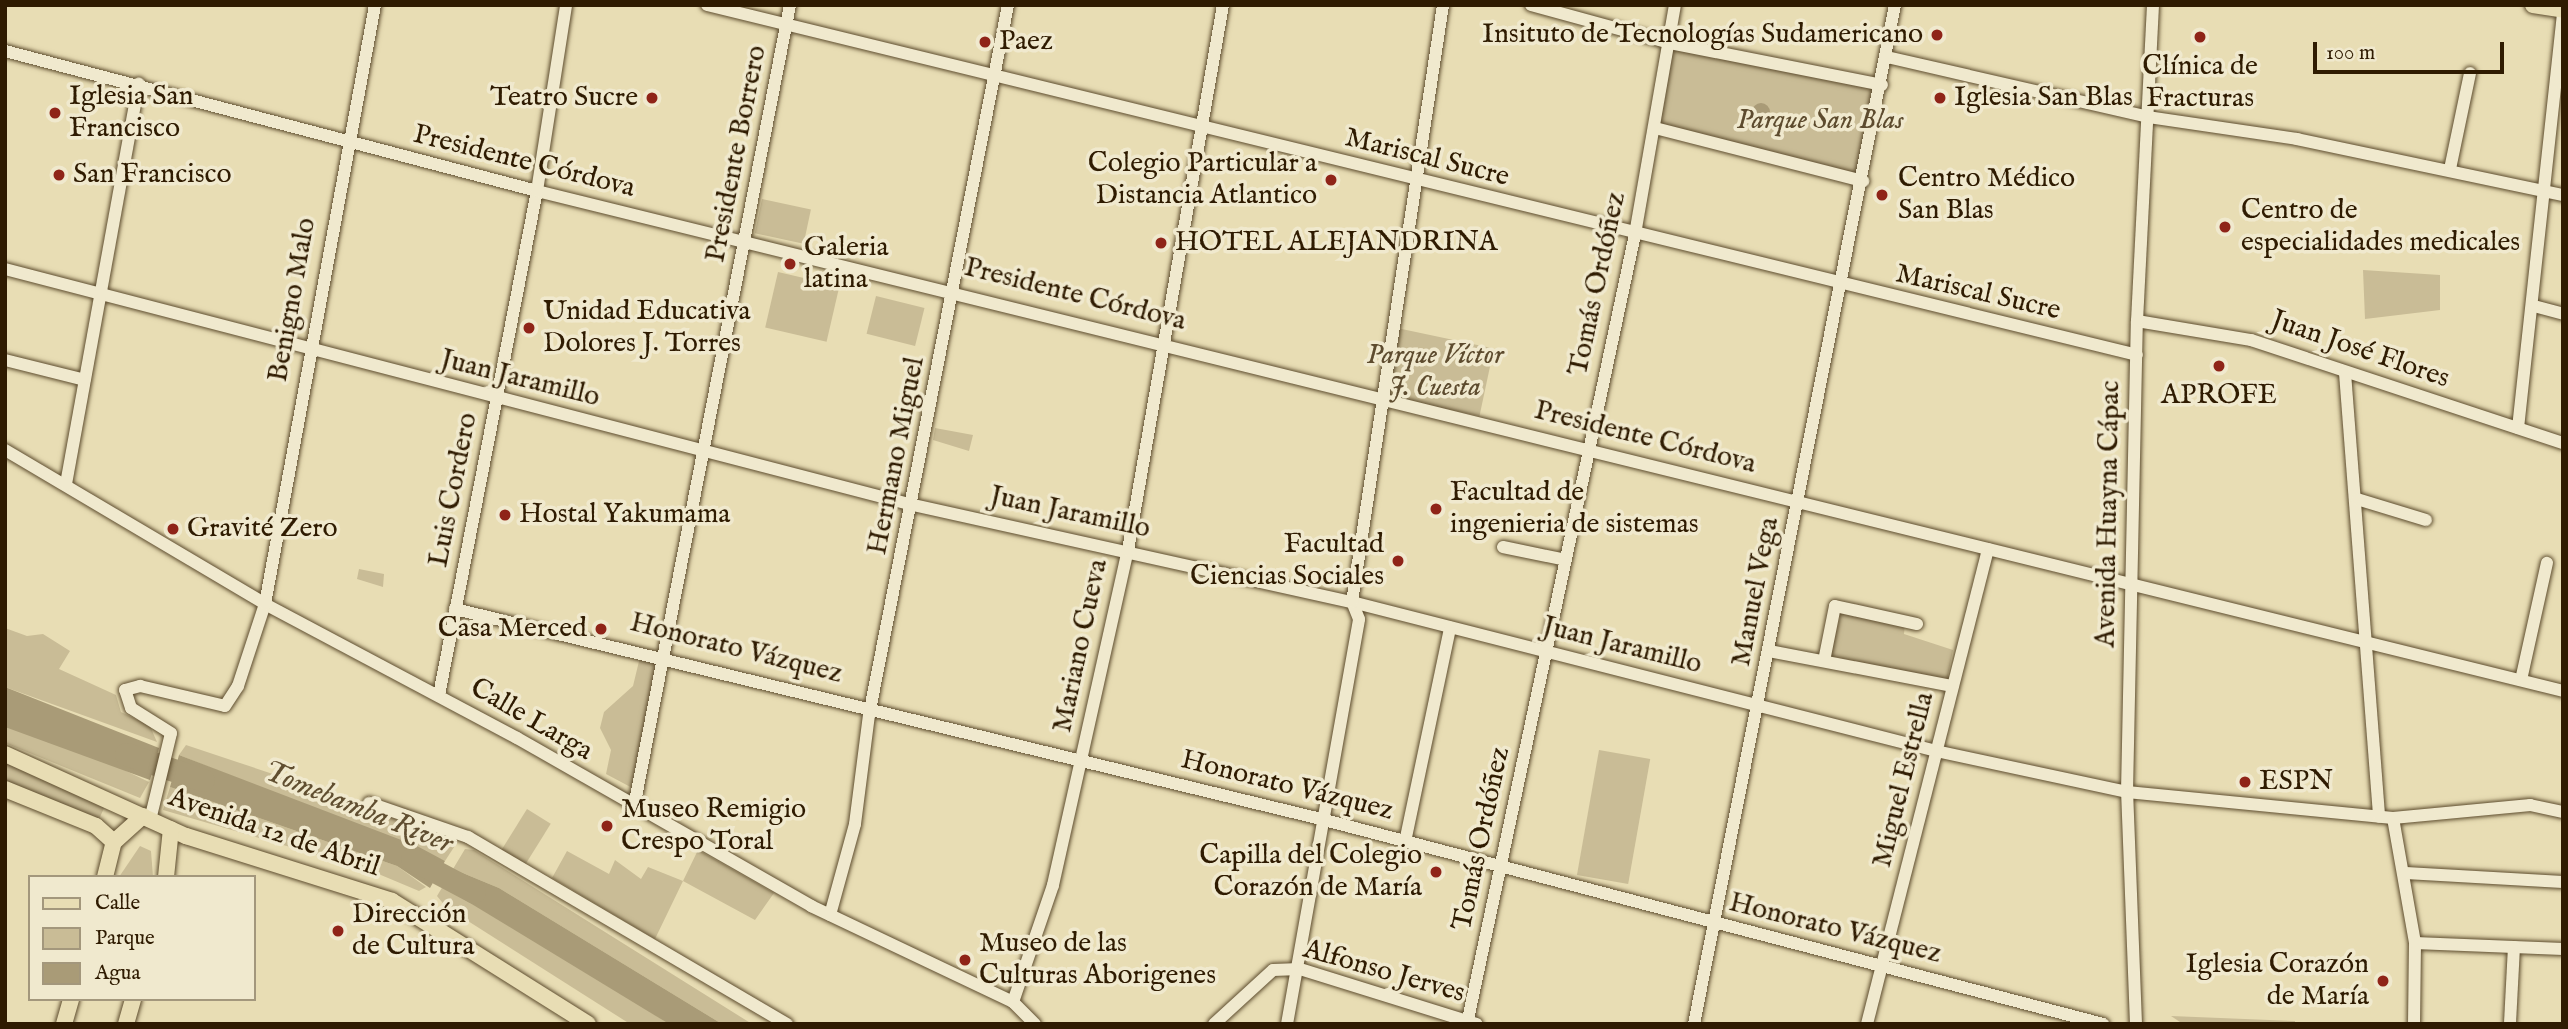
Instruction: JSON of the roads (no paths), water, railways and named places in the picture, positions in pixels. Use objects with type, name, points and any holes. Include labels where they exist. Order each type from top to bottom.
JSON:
[{"type":"main road","points":[[2533,5],[2563,11]]},
{"type":"main road","name":"Avenida 12 de Abril","points":[[5,754],[171,829],[392,901],[588,1024]]},
{"type":"main road","points":[[48,806],[61,778]]},
{"type":"main road","points":[[5,789],[96,826],[114,842]]},
{"type":"main road","points":[[106,875],[114,842],[147,818]]},
{"type":"main road","points":[[166,875],[171,829]]},
{"type":"main road","points":[[64,1024],[70,1001]]},
{"type":"main road","points":[[126,1024],[132,1001]]},
{"type":"street","name":"Benigno Malo","points":[[147,818],[156,800],[171,736],[131,708],[125,690],[140,686],[225,706],[265,604],[346,142],[375,5]]},
{"type":"street","name":"Luis Cordero","points":[[439,695],[537,191],[566,5]]},
{"type":"street","name":"Mariscal Sucre","points":[[707,5],[788,22],[1203,129],[1842,287],[2137,355]]},
{"type":"street","name":"Presidente Borrero","points":[[634,807],[706,453],[790,5]]},
{"type":"street","name":"Hermano Miguel","points":[[830,915],[855,824],[871,707],[913,505],[1008,5]]},
{"type":"street","name":"Mariano Cueva","points":[[1013,1002],[1053,885],[1128,550],[1167,343],[1223,5]]},
{"type":"street","points":[[1287,1024],[1300,969],[1321,820],[1359,619],[1352,602],[1443,5]]},
{"type":"street","points":[[1531,5],[1670,43],[1882,85]]},
{"type":"street","name":"Tomás Ordóñez","points":[[1471,1023],[1545,652],[1635,234],[1675,5]]},
{"type":"street","name":"Manuel Vega","points":[[1694,1024],[1882,85],[1895,5]]},
{"type":"street","name":"Avenida Huayna Cápac","points":[[2136,1024],[2127,792],[2137,321],[2153,5]]},
{"type":"street","points":[[2518,428],[2534,306],[2543,191],[2563,11]]},
{"type":"street","name":"Presidente Córdova","points":[[5,51],[537,191],[953,289],[2563,691]]},
{"type":"street","points":[[1886,57],[2148,117],[2450,169],[2563,195]]},
{"type":"street","points":[[2450,169],[2470,74]]},
{"type":"street","points":[[66,484],[139,85]]},
{"type":"street","points":[[1655,128],[1863,181]]},
{"type":"street","name":"Juan Jaramillo","points":[[5,269],[309,352],[913,505],[1128,550],[1352,602],[1936,751],[2127,792],[2386,817],[2530,805],[2563,812]]},
{"type":"street","points":[[2534,306],[2563,314]]},
{"type":"street","name":"Juan José Flores","points":[[2137,321],[2251,340],[2563,443]]},
{"type":"street","points":[[5,360],[85,380]]},
{"type":"street","points":[[2345,373],[2357,499],[2366,642],[2386,817],[2406,873],[2415,943],[2414,1024]]},
{"type":"street","name":"Calle Larga","points":[[5,450],[265,604],[439,695],[830,915],[1013,1002],[1035,1024]]},
{"type":"street","points":[[2357,499],[2426,520]]},
{"type":"street","points":[[1503,547],[1566,560]]},
{"type":"street","name":"Miguel Estrella","points":[[1867,1024],[1988,549]]},
{"type":"street","points":[[2521,680],[2547,563]]},
{"type":"street","points":[[1824,662],[1835,606],[1917,624]]},
{"type":"street","name":"Honorato Vázquez","points":[[455,609],[664,656],[1321,820],[1502,870],[1882,964],[2064,1019],[2103,1024]]},
{"type":"street","points":[[1405,842],[1450,628]]},
{"type":"street","points":[[1769,651],[1953,686]]},
{"type":"street","points":[[369,803],[468,837],[762,1018],[788,1024]]},
{"type":"street","points":[[2406,873],[2563,882]]},
{"type":"street","points":[[2415,943],[2563,949]]},
{"type":"street","points":[[2510,1023],[2514,947]]},
{"type":"street","name":"Alfonso Jerves","points":[[1214,1024],[1273,970],[1300,969],[1471,1023]]},
{"type":"water","points":[[1761,103],[1767,106],[1770,112],[1767,118],[1761,121],[1755,118],[1752,112],[1755,106]]},
{"type":"water","points":[[5,687],[159,748],[150,780],[5,727]]},
{"type":"water","points":[[179,755],[417,846],[445,861],[430,888],[397,866],[170,787]]},
{"type":"water","points":[[453,869],[499,888],[722,1024],[669,1024],[442,886]]},
{"type":"waterway","name":"Tomebamba River","points":[[126,754],[203,780]]},
{"type":"waterway","name":"Tomebamba River","points":[[412,859],[474,892]]},
{"type":"place","name":"Insituto de Tecnologías Sudamericano","points":[[1937,35]]},
{"type":"place","name":"Clínica de Fracturas","points":[[2200,37]]},
{"type":"place","name":"Paez","points":[[985,42]]},
{"type":"place","name":"Teatro Sucre","points":[[652,98]]},
{"type":"place","name":"Iglesia San Blas","points":[[1940,98]]},
{"type":"place","name":"Iglesia San Francisco","points":[[55,113]]},
{"type":"place","name":"San Francisco","points":[[59,175]]},
{"type":"place","name":"Colegio Particular a Distancia Atlantico","points":[[1331,180]]},
{"type":"place","name":"Centro Médico San Blas","points":[[1882,195]]},
{"type":"place","name":"Centro de especialidades medicales","points":[[2225,227]]},
{"type":"place","name":"HOTEL ALEJANDRINA","points":[[1161,243]]},
{"type":"place","name":"Galeria latina","points":[[790,264]]},
{"type":"place","name":"Unidad Educativa Dolores J. Torres","points":[[529,328]]},
{"type":"place","name":"APROFE","points":[[2219,366]]},
{"type":"place","name":"Facultad de ingenieria de sistemas","points":[[1436,509]]},
{"type":"place","name":"Hostal Yakumama","points":[[505,515]]},
{"type":"place","name":"Gravité Zero","points":[[173,529]]},
{"type":"place","name":"Facultad Ciencias Sociales","points":[[1398,561]]},
{"type":"place","name":"Casa Merced","points":[[601,629]]},
{"type":"place","name":"ESPN","points":[[2245,782]]},
{"type":"place","name":"Museo Remigio Crespo Toral","points":[[607,826]]},
{"type":"place","name":"Capilla del Colegio Corazón de María","points":[[1436,872]]},
{"type":"place","name":"Dirección de Cultura","points":[[338,931]]},
{"type":"place","name":"Museo de las Culturas Aborigenes","points":[[965,960]]},
{"type":"place","name":"Iglesia Corazón de María","points":[[2383,981]]},
{"type":"park label","name":"Parque San Blas","points":[[1820,121]]},
{"type":"park label","name":"Parque Víctor J. Cuesta","points":[[1435,372]]}]
